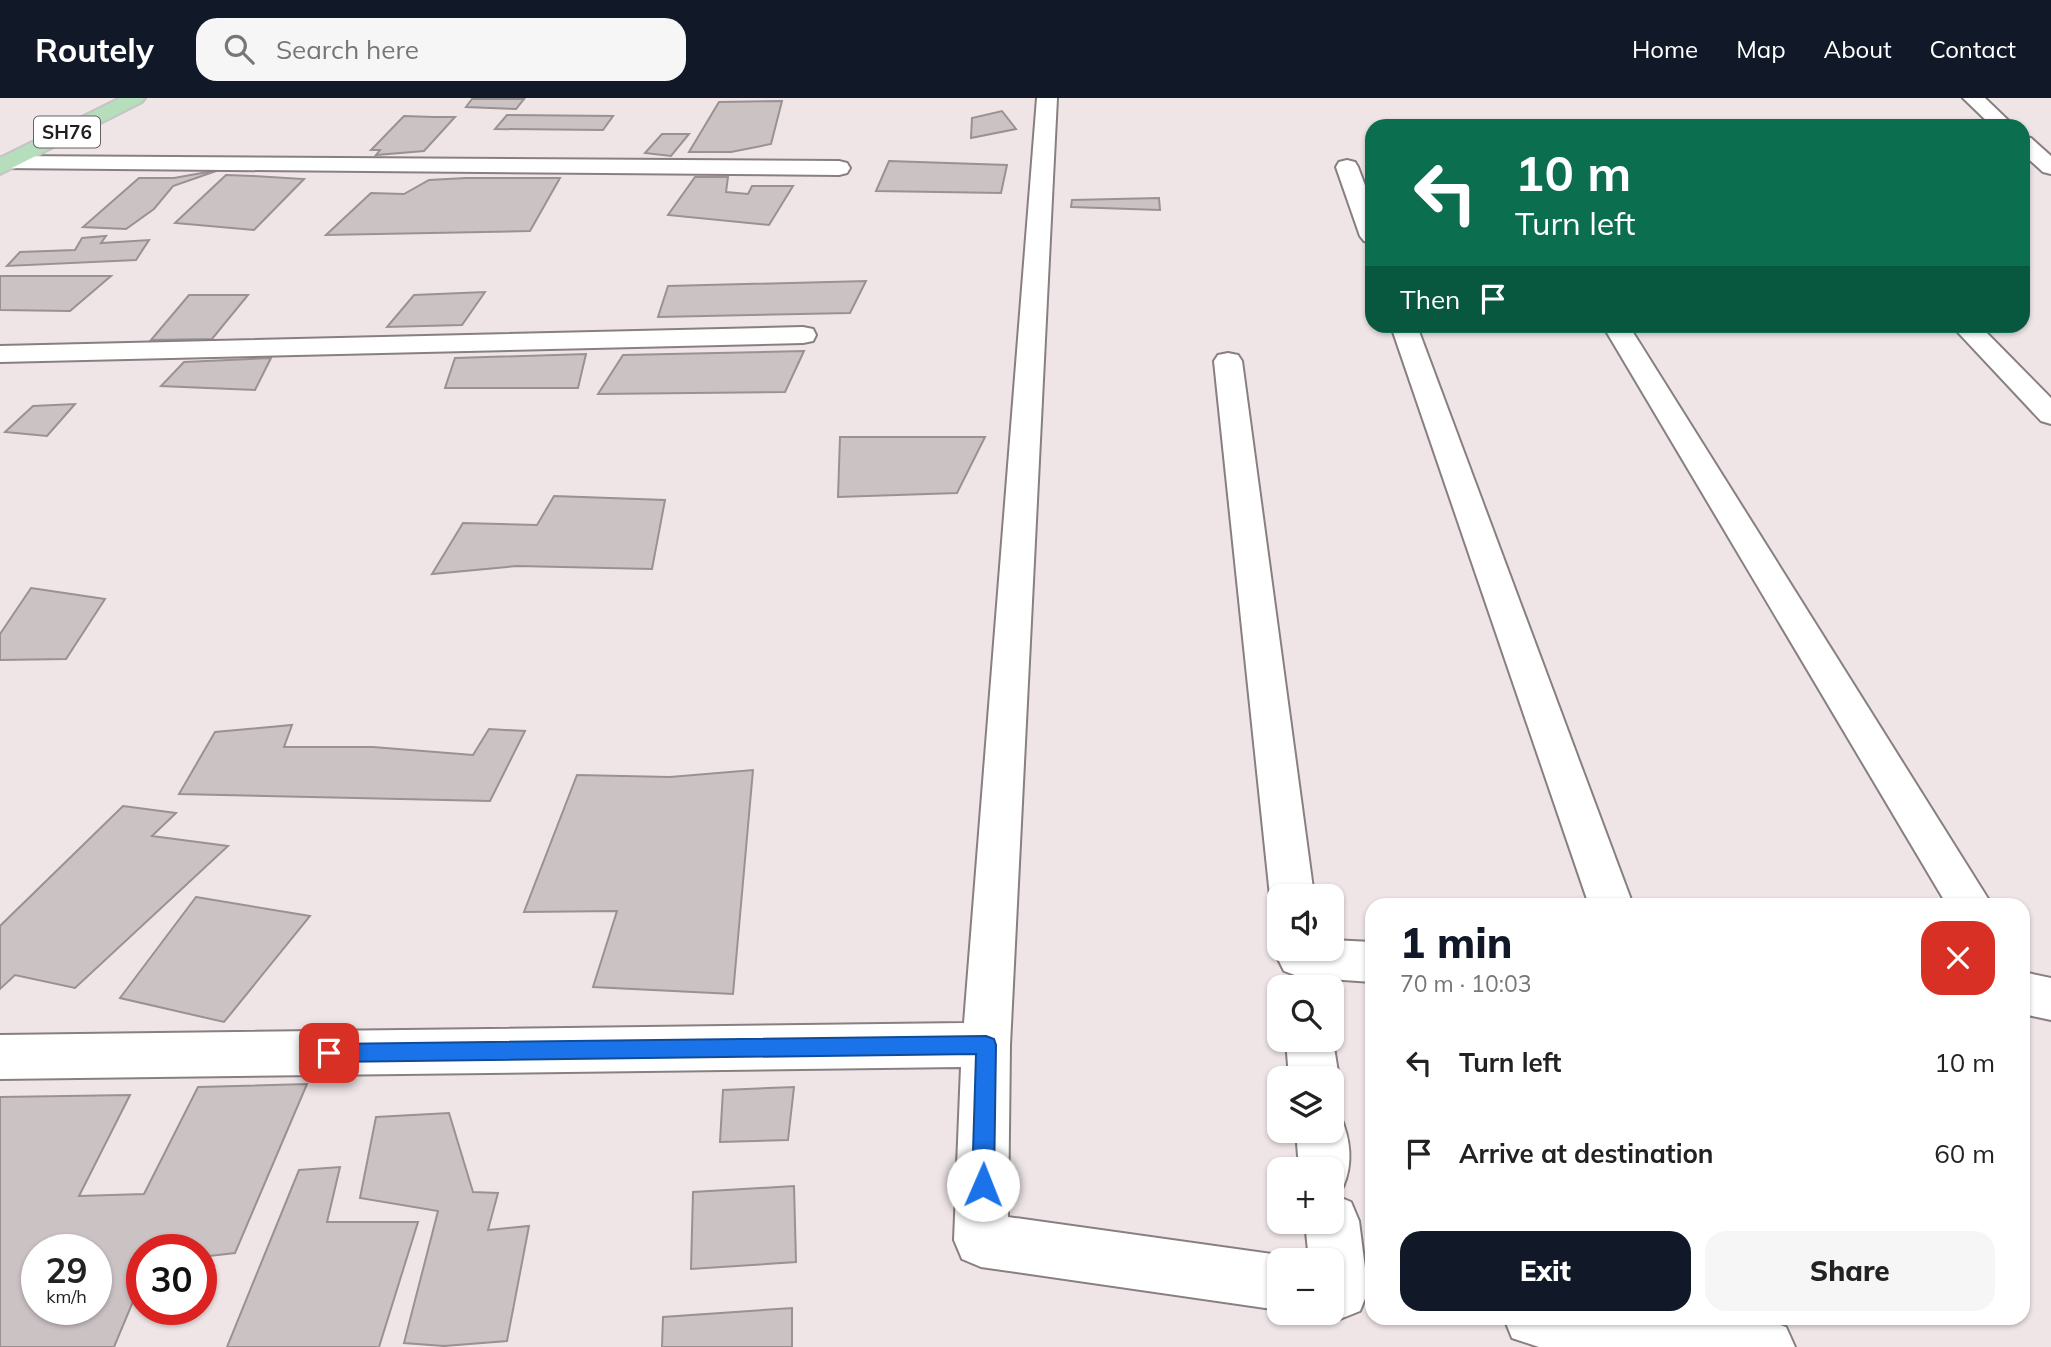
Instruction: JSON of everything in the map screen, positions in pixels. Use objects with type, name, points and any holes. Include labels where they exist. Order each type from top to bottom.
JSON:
[{"type":"main road","name":"SH76","points":[[3,165],[135,98]]},
{"type":"street","points":[[1048,98],[986,1045],[981,1240],[1267,1281]]},
{"type":"street","points":[[1973,98],[1996,119]]},
{"type":"street","points":[[2030,153],[2045,174]]},
{"type":"street","points":[[3,165],[839,168]]},
{"type":"street","points":[[1347,167],[1365,217]]},
{"type":"street","points":[[1407,333],[1608,898]]},
{"type":"street","points":[[1620,333],[1966,898]]},
{"type":"street","points":[[1972,333],[2051,415]]},
{"type":"street","points":[[0,354],[803,335]]},
{"type":"street","points":[[1228,360],[1291,884]]},
{"type":"street","points":[[1300,964],[1365,962]]},
{"type":"street","points":[[2030,994],[2051,999]]},
{"type":"street","points":[[0,1057],[986,1045]]},
{"type":"street","points":[[1335,1234],[1348,1292]]},
{"type":"street","points":[[1588,1325],[1766,1347]]},
{"type":"building","points":[[472,99],[524,99],[516,109],[466,107]]},
{"type":"building","points":[[782,101],[771,144],[731,152],[689,152],[719,102]]},
{"type":"building","points":[[1002,111],[1016,129],[971,138],[972,118]]},
{"type":"building","points":[[507,115],[613,116],[603,130],[495,129]]},
{"type":"building","points":[[404,116],[455,117],[424,151],[376,155],[380,150],[371,150]]},
{"type":"building","points":[[662,134],[689,134],[671,156],[645,153]]},
{"type":"building","points":[[889,161],[1007,165],[1001,193],[876,191]]},
{"type":"building","points":[[219,170],[173,186],[154,209],[126,229],[83,227],[139,178],[174,178]]},
{"type":"building","points":[[226,175],[304,179],[254,230],[175,223]]},
{"type":"building","points":[[695,177],[728,177],[726,192],[748,194],[752,186],[793,186],[769,225],[668,215]]},
{"type":"building","points":[[560,178],[530,231],[326,235],[371,193],[404,194],[429,180]]},
{"type":"building","points":[[1159,198],[1160,210],[1071,207],[1072,200]]},
{"type":"building","points":[[106,236],[101,243],[149,240],[136,260],[7,266],[20,252],[75,250],[82,238]]},
{"type":"building","points":[[0,276],[111,276],[70,311],[0,310]]},
{"type":"building","points":[[866,281],[850,313],[658,317],[668,286]]},
{"type":"building","points":[[485,292],[462,325],[387,327],[414,295]]},
{"type":"building","points":[[189,295],[248,295],[212,339],[151,340]]},
{"type":"building","points":[[804,351],[785,392],[598,394],[623,355]]},
{"type":"building","points":[[586,354],[578,388],[445,388],[455,358]]},
{"type":"building","points":[[271,358],[255,390],[161,386],[184,362]]},
{"type":"building","points":[[75,404],[47,436],[5,432],[33,406]]},
{"type":"building","points":[[840,437],[985,437],[957,493],[838,497]]},
{"type":"building","points":[[554,496],[665,500],[652,569],[517,566],[432,574],[463,523],[537,525]]},
{"type":"building","points":[[31,588],[105,599],[66,659],[0,660],[0,634]]},
{"type":"building","points":[[292,725],[284,747],[373,747],[473,755],[489,729],[525,731],[490,801],[179,794],[215,732]]},
{"type":"building","points":[[753,770],[733,994],[593,987],[617,911],[524,912],[577,775],[670,777]]},
{"type":"building","points":[[123,806],[176,813],[152,836],[228,846],[75,988],[15,975],[0,989],[0,926]]},
{"type":"building","points":[[196,897],[310,916],[224,1022],[120,998]]},
{"type":"building","points":[[307,1084],[235,1253],[217,1255],[217,1234],[126,1234],[126,1318],[114,1347],[0,1347],[0,1097],[130,1095],[79,1196],[144,1194],[198,1087]]},
{"type":"building","points":[[794,1087],[788,1140],[720,1142],[723,1090]]},
{"type":"building","points":[[449,1113],[473,1192],[498,1193],[488,1230],[529,1226],[507,1341],[444,1346],[404,1343],[438,1211],[360,1198],[376,1117]]},
{"type":"building","points":[[340,1167],[327,1222],[418,1222],[379,1347],[227,1347],[299,1170]]},
{"type":"building","points":[[794,1186],[796,1262],[691,1269],[693,1192]]},
{"type":"building","points":[[792,1308],[792,1347],[662,1347],[663,1317]]},
{"type":"route","points":[[329,1053],[986,1045],[983,1185]]}]
